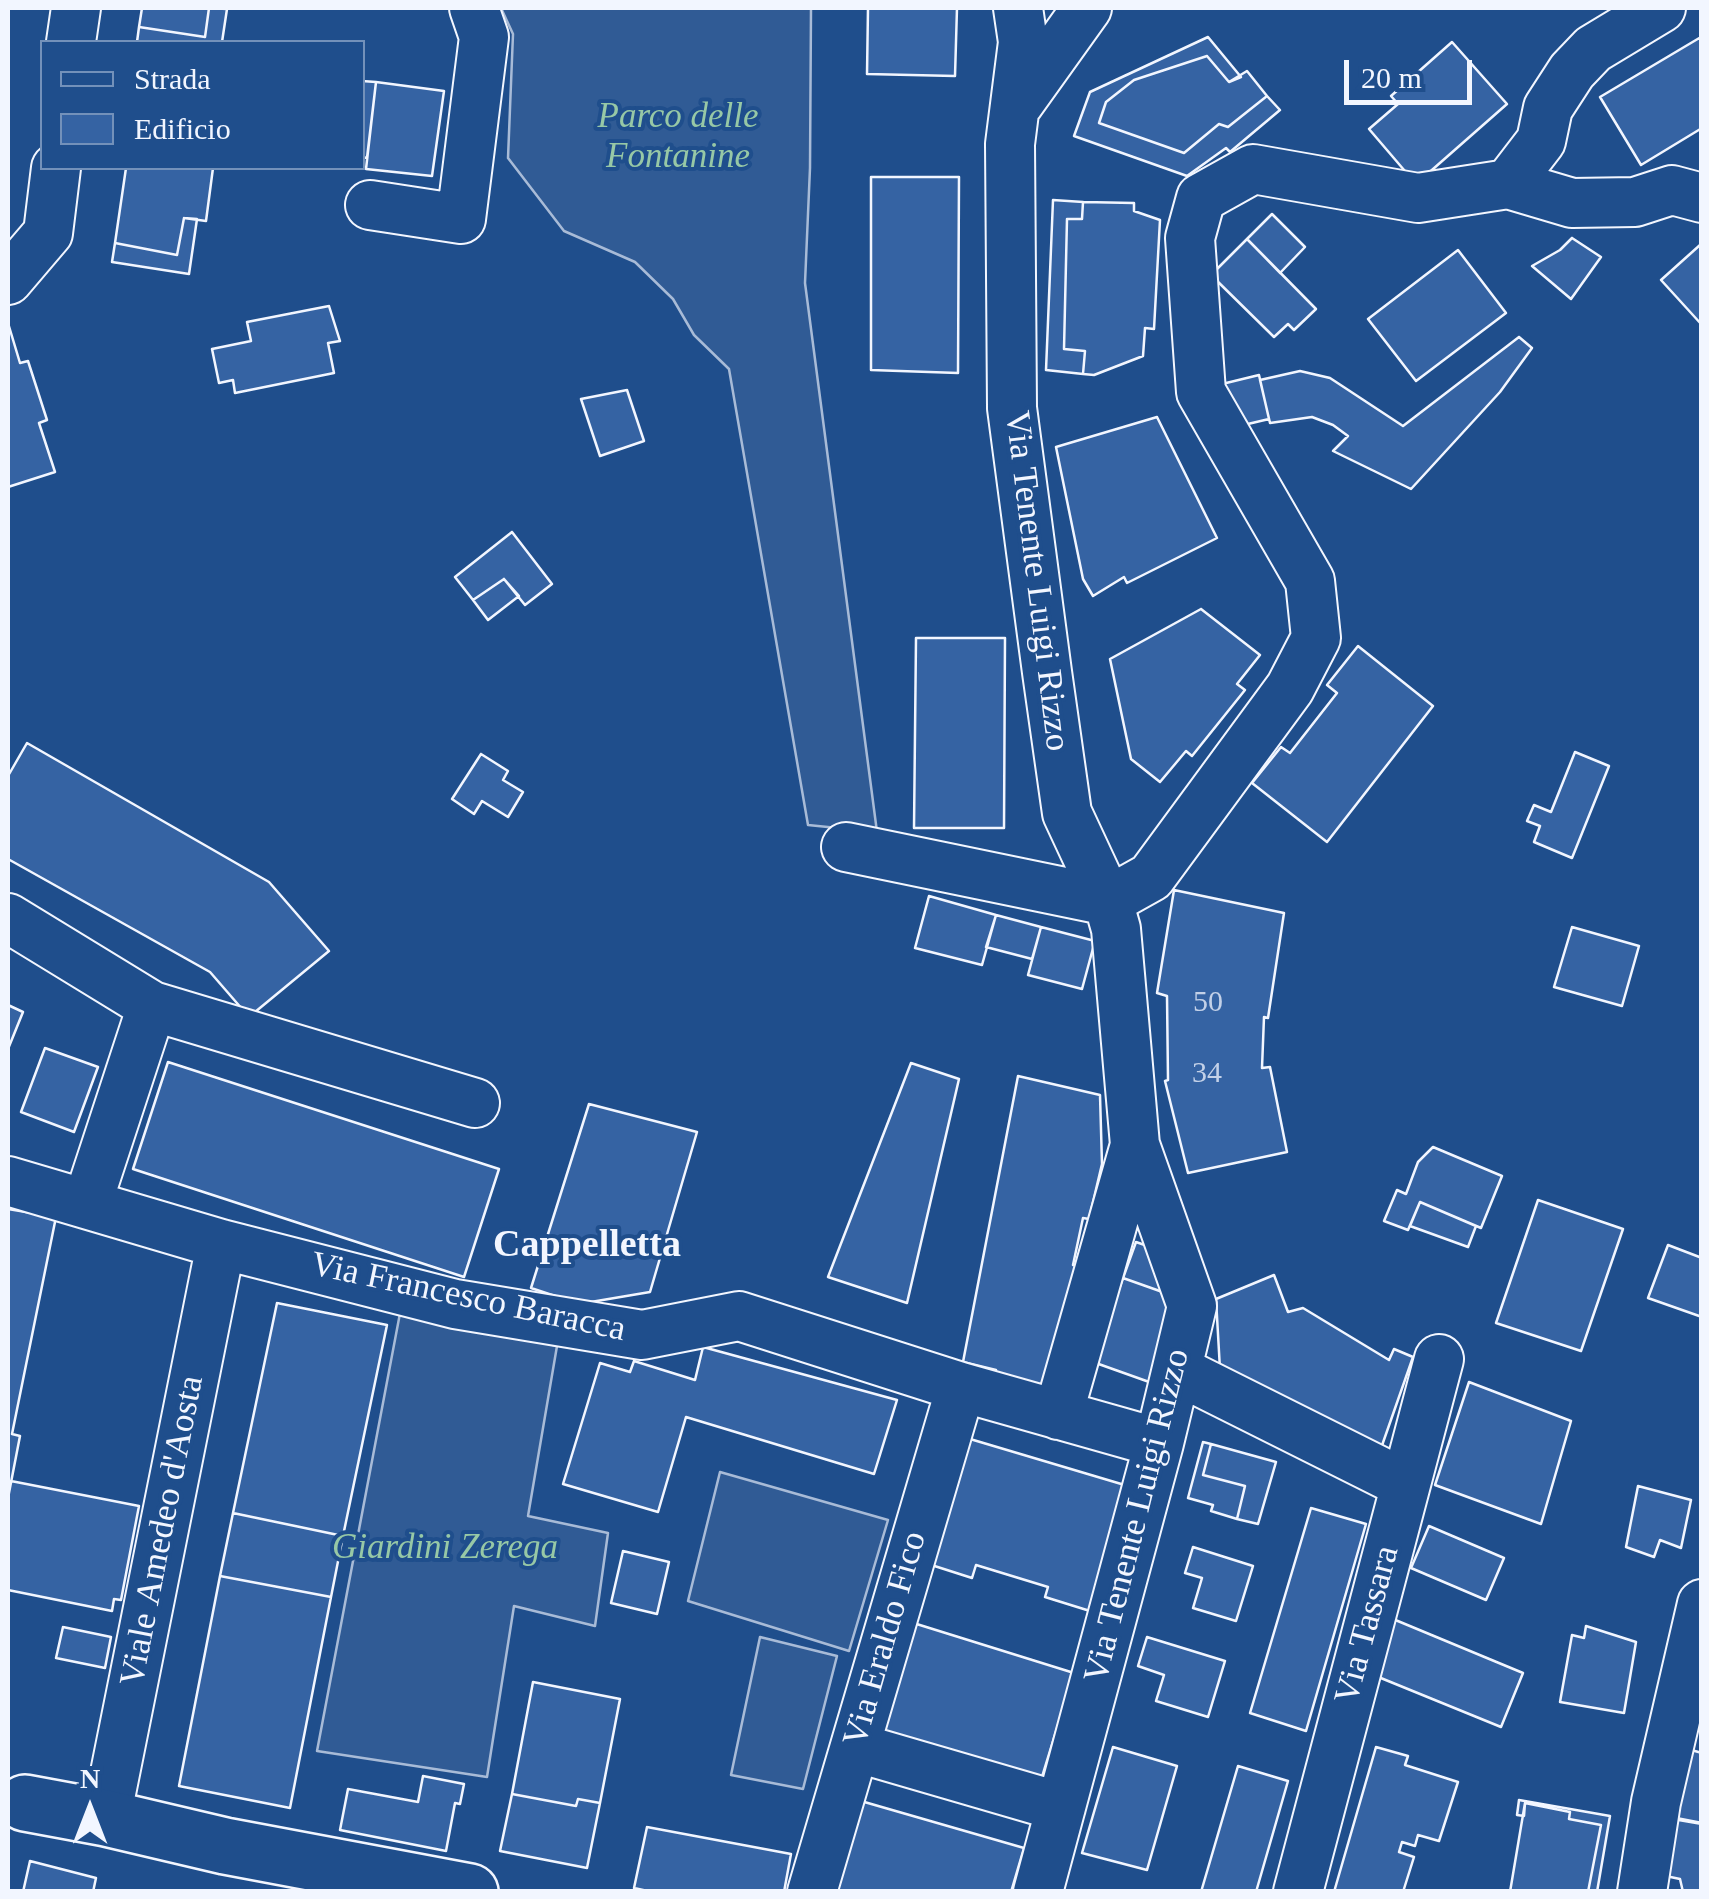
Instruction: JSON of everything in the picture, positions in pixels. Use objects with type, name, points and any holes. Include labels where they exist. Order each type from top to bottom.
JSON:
[{"type":"main road","points":[[13,1802],[470,1892]]},
{"type":"street","points":[[71,40],[76,8]]},
{"type":"street","points":[[370,204],[461,219],[484,37],[474,8]]},
{"type":"street","name":"Via Tenente Luigi Rizzo","points":[[1018,8],[1023,42],[1010,144],[1014,427],[1067,813],[1108,901],[1116,929],[1135,1145],[1192,1306],[1160,1443],[1038,1892]]},
{"type":"street","points":[[1014,110],[1087,8]]},
{"type":"street","points":[[1508,184],[1541,141],[1548,108],[1572,71],[1593,49],[1661,8]]},
{"type":"street","points":[[8,280],[48,233],[56,170]]},
{"type":"street","points":[[846,846],[1108,901],[1151,878],[1290,688],[1316,638],[1310,581],[1201,392],[1190,238],[1201,198],[1253,170],[1418,198],[1508,184],[1572,202],[1635,202],[1672,190],[1702,198]]},
{"type":"street","points":[[8,918],[152,1006],[475,1103]]},
{"type":"street","points":[[88,1204],[152,1006]]},
{"type":"street","name":"Via Tenente Luigi Rizzo","points":[[1058,1415],[1135,1145]]},
{"type":"street","name":"Via Francesco Baracca","points":[[8,1181],[221,1244],[455,1304],[642,1334],[739,1316],[1160,1443]]},
{"type":"street","name":"Viale Amedeo d'Aosta","points":[[106,1818],[221,1244]]},
{"type":"street","name":"Via Tassara","points":[[1298,1892],[1440,1359]]},
{"type":"street","points":[[1177,1370],[1405,1484]]},
{"type":"street","name":"Via Eraldo Fico","points":[[812,1892],[961,1386]]},
{"type":"street","points":[[1642,1892],[1656,1802],[1702,1604]]},
{"type":"street","points":[[855,1747],[1061,1807]]},
{"type":"shaded area","name":"Parco delle Fontanine","points":[[501,8],[811,8],[805,283],[877,832],[808,825],[729,369],[694,335],[673,299],[635,262],[564,231],[508,158],[513,34]]},
{"type":"shaded area","name":"Giardini Zerega","points":[[401,1308],[557,1346],[528,1516],[608,1533],[595,1626],[514,1606],[487,1777],[317,1751]]},
{"type":"shaded area","points":[[720,1472],[888,1520],[849,1651],[688,1601]]},
{"type":"shaded area","points":[[760,1637],[837,1656],[803,1789],[731,1775]]},
{"type":"building","points":[[142,8],[209,8],[205,37],[139,27]]},
{"type":"building","points":[[209,8],[227,9],[222,40],[137,40],[139,27],[205,37]]},
{"type":"building","points":[[868,8],[957,8],[955,76],[867,74]]},
{"type":"building","points":[[1208,37],[1241,77],[1229,82],[1207,56],[1134,80],[1106,102],[1099,123],[1184,153],[1219,124],[1228,127],[1267,96],[1280,110],[1230,152],[1226,148],[1187,176],[1074,136],[1090,92]]},
{"type":"building","points":[[1701,37],[1702,128],[1641,165],[1600,97]]},
{"type":"building","points":[[1452,42],[1507,104],[1416,184],[1369,129],[1398,104],[1391,96]]},
{"type":"building","points":[[1207,56],[1229,82],[1247,71],[1267,96],[1228,127],[1219,124],[1184,153],[1099,123],[1106,102],[1134,80]]},
{"type":"building","points":[[365,81],[376,82],[365,158]]},
{"type":"building","points":[[376,82],[444,91],[432,176],[366,169]]},
{"type":"building","points":[[126,170],[213,170],[206,221],[184,218],[177,255],[115,243]]},
{"type":"building","points":[[871,177],[959,177],[958,373],[871,370]]},
{"type":"building","points":[[1053,200],[1083,202],[1082,219],[1067,219],[1064,349],[1085,351],[1083,374],[1046,370]]},
{"type":"building","points":[[1083,202],[1134,203],[1134,211],[1160,220],[1154,329],[1145,328],[1143,356],[1094,375],[1083,374],[1085,351],[1064,349],[1067,219],[1082,219]]},
{"type":"building","points":[[1272,214],[1305,247],[1280,273],[1247,239]]},
{"type":"building","points":[[184,218],[197,219],[189,274],[112,262],[115,243],[177,255]]},
{"type":"building","points":[[1572,238],[1601,257],[1571,299],[1532,266]]},
{"type":"building","points":[[1247,239],[1316,309],[1294,330],[1288,324],[1274,337],[1211,275]]},
{"type":"building","points":[[1702,246],[1702,325],[1661,280]]},
{"type":"building","points":[[1458,250],[1506,313],[1416,381],[1368,319]]},
{"type":"building","points":[[329,306],[340,341],[328,343],[334,373],[235,393],[233,380],[219,383],[212,349],[251,341],[247,322]]},
{"type":"building","points":[[8,323],[20,363],[28,361],[47,420],[39,423],[55,472],[8,487]]},
{"type":"building","points":[[1519,337],[1532,348],[1500,392],[1411,489],[1333,451],[1348,436],[1333,425],[1312,417],[1270,423],[1260,380],[1300,371],[1330,378],[1403,426]]},
{"type":"building","points":[[1259,375],[1269,419],[1231,428],[1218,385]]},
{"type":"building","points":[[627,390],[644,441],[600,456],[581,399]]},
{"type":"building","points":[[1157,417],[1217,538],[1127,583],[1124,577],[1093,596],[1083,579],[1056,447]]},
{"type":"building","points":[[512,532],[552,584],[525,605],[504,579],[473,600],[455,577]]},
{"type":"building","points":[[504,579],[519,596],[488,620],[473,600]]},
{"type":"building","points":[[1201,609],[1260,655],[1237,684],[1245,690],[1192,756],[1186,751],[1160,782],[1131,759],[1110,659]]},
{"type":"building","points":[[916,638],[1005,638],[1004,828],[914,828]]},
{"type":"building","points":[[1358,646],[1433,706],[1327,842],[1252,783],[1281,747],[1290,753],[1337,693],[1327,685]]},
{"type":"building","points":[[27,743],[269,882],[329,951],[249,1017],[210,972],[8,859],[8,776]]},
{"type":"building","points":[[1575,752],[1609,766],[1572,858],[1534,842],[1540,826],[1527,821],[1534,805],[1551,812]]},
{"type":"building","points":[[481,754],[508,771],[503,780],[523,792],[508,817],[482,801],[474,814],[452,799]]},
{"type":"building","points":[[1174,890],[1284,913],[1268,1018],[1264,1017],[1262,1068],[1270,1067],[1287,1152],[1188,1173],[1165,1081],[1167,996],[1157,993]]},
{"type":"building","points":[[929,896],[996,915],[982,965],[915,948]]},
{"type":"building","points":[[996,915],[1041,927],[1032,959],[986,947]]},
{"type":"building","points":[[1041,927],[1095,941],[1082,989],[1028,975]]},
{"type":"building","points":[[1572,927],[1639,946],[1622,1006],[1554,987]]},
{"type":"building","points":[[8,1005],[23,1012],[8,1049]]},
{"type":"building","points":[[45,1048],[98,1067],[74,1132],[21,1112]]},
{"type":"building","points":[[168,1062],[499,1169],[464,1277],[133,1169]]},
{"type":"building","points":[[911,1063],[959,1079],[907,1303],[828,1277]]},
{"type":"building","points":[[1018,1076],[1100,1095],[1102,1164],[1089,1219],[1083,1218],[1073,1265],[1080,1266],[1057,1390],[995,1381],[996,1370],[963,1362]]},
{"type":"building","points":[[589,1104],[697,1132],[650,1292],[579,1304],[531,1288]]},
{"type":"building","points":[[1433,1147],[1502,1176],[1481,1228],[1420,1202],[1408,1230],[1384,1221],[1397,1190],[1406,1194],[1418,1162]]},
{"type":"building","points":[[1538,1200],[1623,1229],[1581,1351],[1496,1323]]},
{"type":"building","points":[[1420,1202],[1476,1226],[1468,1247],[1410,1226]]},
{"type":"building","points":[[8,1209],[56,1217],[12,1434],[20,1436],[8,1498]]},
{"type":"building","points":[[1136,1242],[1162,1251],[1171,1295],[1123,1278]]},
{"type":"building","points":[[1668,1245],[1702,1258],[1702,1317],[1648,1298]]},
{"type":"building","points":[[1274,1275],[1288,1312],[1303,1308],[1389,1360],[1394,1349],[1413,1357],[1379,1454],[1221,1387],[1216,1299]]},
{"type":"building","points":[[1123,1278],[1171,1295],[1152,1383],[1093,1362]]},
{"type":"building","points":[[277,1303],[387,1325],[343,1536],[233,1513]]},
{"type":"building","points":[[703,1347],[897,1400],[874,1474],[686,1417],[658,1512],[563,1484],[600,1363],[630,1372],[634,1361],[695,1380]]},
{"type":"building","points":[[1469,1382],[1571,1421],[1541,1524],[1435,1485]]},
{"type":"building","points":[[960,1436],[1128,1486],[1090,1611],[1045,1597],[1048,1587],[976,1565],[972,1578],[922,1562]]},
{"type":"building","points":[[1203,1442],[1211,1444],[1203,1475],[1245,1486],[1237,1519],[1211,1511],[1213,1505],[1188,1498]]},
{"type":"building","points":[[1211,1444],[1276,1462],[1258,1524],[1237,1519],[1245,1486],[1203,1475]]},
{"type":"building","points":[[11,1481],[139,1506],[121,1600],[114,1599],[112,1611],[8,1590]]},
{"type":"building","points":[[1638,1486],[1691,1500],[1681,1548],[1660,1540],[1654,1557],[1626,1547]]},
{"type":"building","points":[[1311,1508],[1366,1524],[1306,1731],[1250,1713]]},
{"type":"building","points":[[233,1513],[343,1536],[331,1597],[220,1576]]},
{"type":"building","points":[[1429,1526],[1504,1558],[1486,1600],[1411,1568]]},
{"type":"building","points":[[1193,1547],[1253,1566],[1236,1621],[1193,1608],[1202,1578],[1185,1573]]},
{"type":"building","points":[[623,1551],[669,1562],[657,1614],[611,1603]]},
{"type":"building","points":[[220,1576],[331,1597],[290,1808],[179,1786]]},
{"type":"building","points":[[1393,1619],[1523,1673],[1501,1727],[1371,1674]]},
{"type":"building","points":[[907,1621],[1074,1673],[1041,1780],[874,1728]]},
{"type":"building","points":[[1586,1626],[1636,1642],[1624,1713],[1560,1702],[1572,1635],[1584,1638]]},
{"type":"building","points":[[63,1627],[111,1637],[105,1668],[56,1658]]},
{"type":"building","points":[[1147,1637],[1225,1661],[1208,1717],[1156,1701],[1164,1675],[1138,1666]]},
{"type":"building","points":[[533,1682],[620,1699],[600,1803],[578,1799],[576,1806],[512,1794]]},
{"type":"building","points":[[1677,1746],[1702,1753],[1702,1823],[1666,1816]]},
{"type":"building","points":[[1113,1747],[1177,1766],[1147,1870],[1082,1853]]},
{"type":"building","points":[[1376,1747],[1408,1756],[1405,1765],[1458,1782],[1439,1841],[1418,1835],[1415,1846],[1402,1842],[1399,1852],[1414,1857],[1403,1892],[1334,1892]]},
{"type":"building","points":[[1238,1766],[1288,1781],[1256,1892],[1201,1892]]},
{"type":"building","points":[[423,1776],[464,1784],[460,1804],[455,1803],[446,1851],[340,1830],[348,1789],[418,1802]]},
{"type":"building","points":[[512,1794],[576,1806],[578,1799],[600,1803],[587,1868],[500,1851]]},
{"type":"building","points":[[854,1799],[1024,1848],[1011,1892],[830,1892]]},
{"type":"building","points":[[1519,1800],[1610,1816],[1597,1892],[1588,1892],[1601,1825],[1569,1819],[1570,1812],[1525,1803],[1524,1816],[1517,1815]]},
{"type":"building","points":[[1525,1803],[1570,1812],[1569,1819],[1601,1825],[1588,1892],[1510,1892]]},
{"type":"building","points":[[1667,1818],[1702,1824],[1702,1892],[1683,1892],[1680,1879],[1656,1874]]},
{"type":"building","points":[[647,1827],[791,1854],[784,1892],[652,1892],[634,1888]]},
{"type":"building","points":[[30,1861],[96,1878],[93,1892],[23,1892]]},
{"type":"district","name":"Cappelletta","points":[[587,1246]]}]
